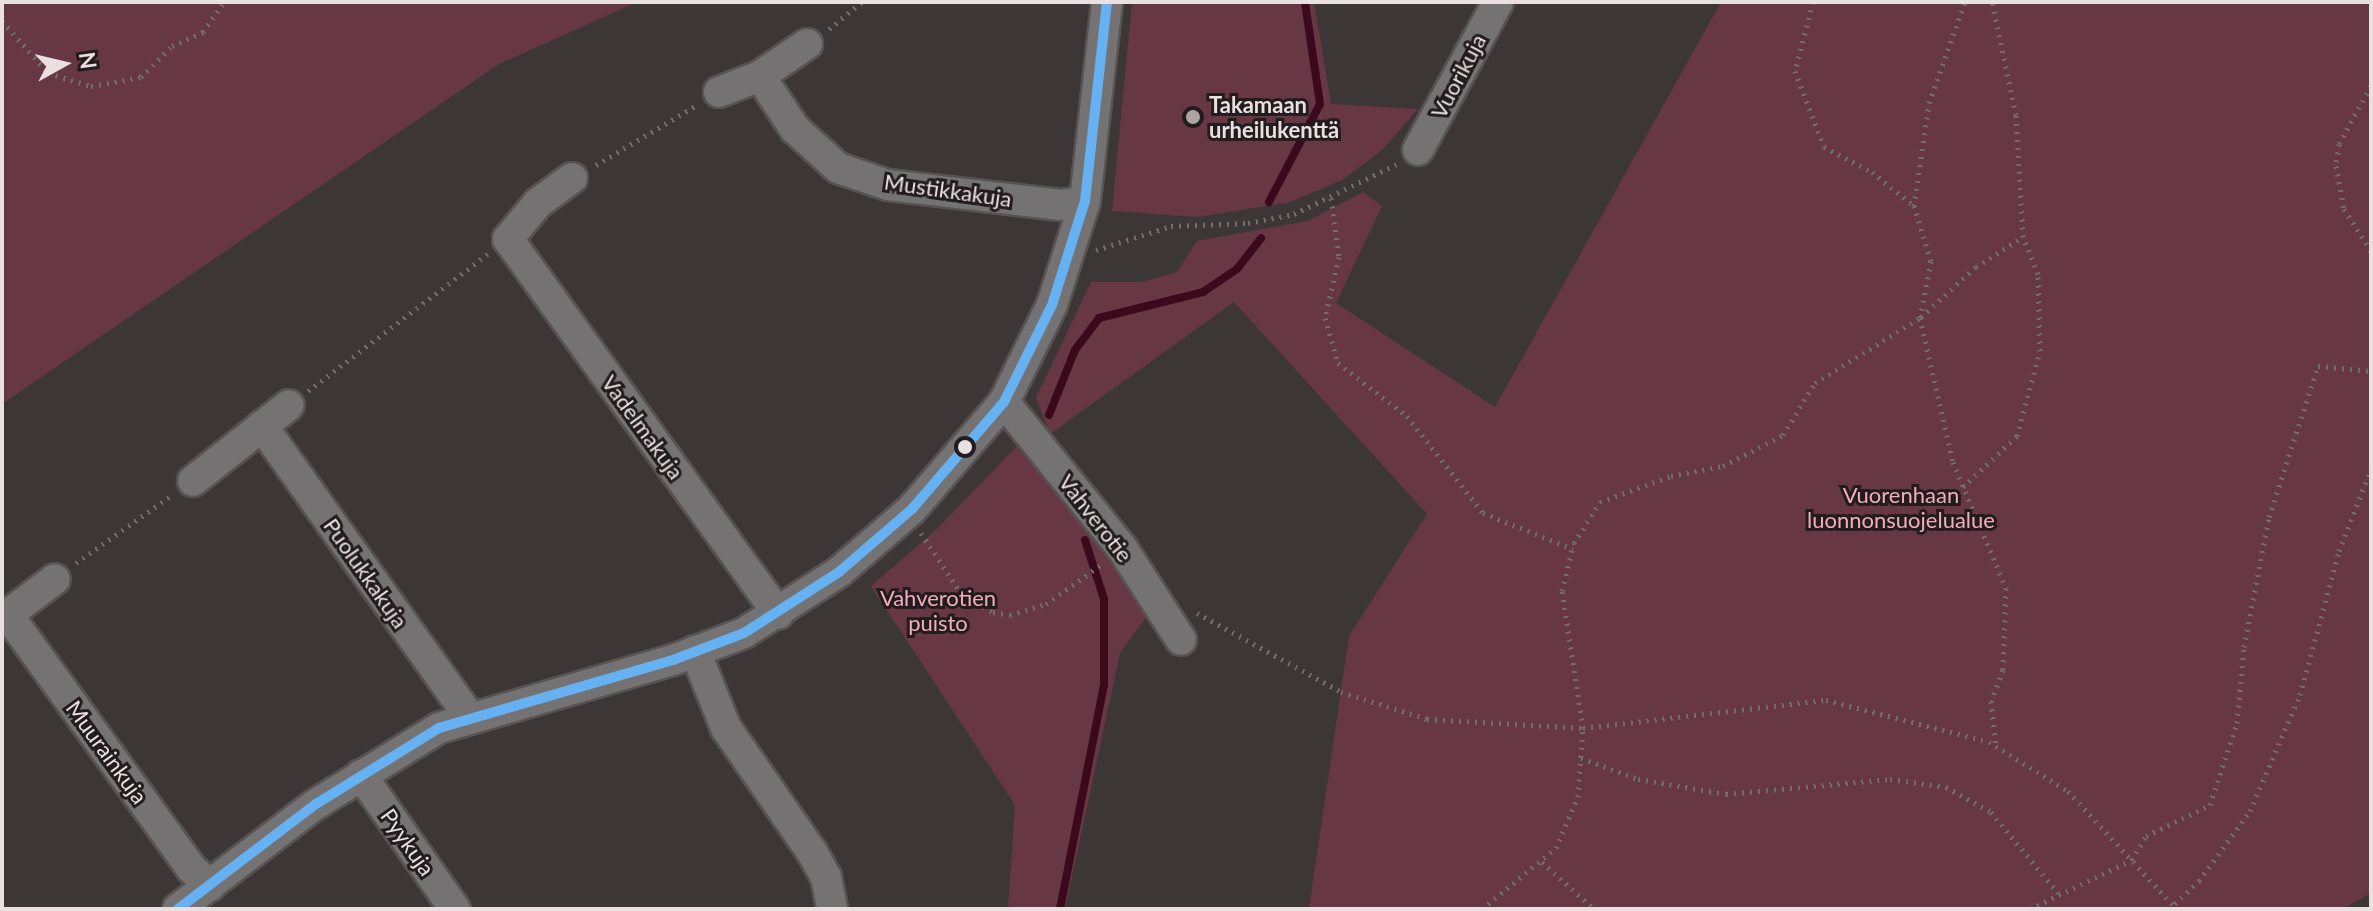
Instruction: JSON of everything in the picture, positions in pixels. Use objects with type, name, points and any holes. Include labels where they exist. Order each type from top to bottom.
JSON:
[{"type":"street","points":[[178,909],[361,775],[439,728],[695,651],[778,614],[839,572],[912,509],[1004,402],[1075,244],[1085,201],[1107,2]]},
{"type":"street","name":"Vuorikuja","points":[[1418,150],[1498,2]]},
{"type":"street","points":[[719,92],[760,76],[807,44]]},
{"type":"street","name":"Mustikkakuja","points":[[760,76],[795,129],[838,168],[888,185],[1061,205],[1085,201]]},
{"type":"street","points":[[508,239],[538,203],[572,178]]},
{"type":"street","name":"Vadelmakuja","points":[[508,239],[778,614]]},
{"type":"street","name":"Vahverotie","points":[[1004,402],[1122,548],[1181,640]]},
{"type":"street","points":[[193,481],[289,405]]},
{"type":"street","name":"Puolukkakuja","points":[[262,426],[470,718]]},
{"type":"street","points":[[5,617],[55,579]]},
{"type":"street","name":"Muurainkuja","points":[[5,617],[210,886]]},
{"type":"street","points":[[695,651],[726,728],[826,877],[832,909]]},
{"type":"street","name":"Pyykuja","points":[[361,775],[455,909]]},
{"type":"path","points":[[2,21],[48,73],[91,86],[141,77],[172,46],[203,32],[224,2]]},
{"type":"path","points":[[807,44],[862,2]]},
{"type":"path","points":[[1813,2],[1795,71],[1824,147],[1872,172],[1914,206]]},
{"type":"path","points":[[1965,2],[1929,103],[1914,206],[1931,261],[1920,318],[1963,487],[2006,588],[2003,670],[1991,701],[1996,746]]},
{"type":"path","points":[[1963,487],[2017,436],[2040,351],[2038,274],[2023,237],[2016,115],[1992,2]]},
{"type":"path","points":[[2371,86],[2339,144],[2336,166],[2344,209],[2371,251]]},
{"type":"path","points":[[572,178],[719,92]]},
{"type":"path","points":[[1075,244],[1097,250],[1171,226],[1248,223],[1294,214],[1331,198],[1418,150]]},
{"type":"path","points":[[1331,198],[1339,257],[1325,318],[1338,363],[1407,416],[1483,513],[1573,549]]},
{"type":"path","points":[[1482,909],[1556,848],[1578,797],[1583,728],[1562,591],[1573,549],[1600,502],[1671,476],[1723,466],[1783,435],[1815,383],[1920,318],[1976,267],[2023,237]]},
{"type":"path","points":[[289,405],[508,239]]},
{"type":"path","points":[[2030,909],[2132,860],[2146,836],[2210,805],[2237,723],[2244,647],[2269,517],[2318,366],[2371,371]]},
{"type":"path","points":[[1163,612],[1198,613],[1341,692],[1427,719],[1583,728],[1826,700],[1996,746],[2068,791],[2171,907],[2199,881],[2250,811],[2300,695],[2339,551],[2371,469]]},
{"type":"path","points":[[55,579],[193,481]]},
{"type":"path","points":[[919,530],[962,595],[974,606],[1010,615],[1046,604],[1122,548]]},
{"type":"path","points":[[1581,758],[1638,779],[1726,794],[1890,779],[1946,787],[1991,812],[2058,893]]},
{"type":"path","points":[[1542,862],[1594,909]]},
{"type":"green space","points":[[2,2],[637,2],[499,64],[2,404]]},
{"type":"green space","points":[[1132,2],[1314,2],[1331,104],[1418,109],[1381,151],[1342,180],[1290,202],[1198,217],[1112,211]]},
{"type":"green space","name":"Vuorenhaan luonnonsuojelualue","points":[[1721,2],[2371,2],[2371,893],[2343,909],[1309,909],[1349,636],[1427,514],[1234,302],[1050,434],[1036,398],[1091,282],[1142,282],[1177,272],[1197,241],[1308,221],[1363,192],[1382,206],[1336,303],[1495,407]]},
{"type":"green space","name":"Vahverotien puisto","points":[[1018,445],[1150,612],[1120,653],[1065,909],[1008,909],[1015,805],[871,586],[936,530]]},
{"type":"waterway","points":[[1269,202],[1320,104],[1305,2]]},
{"type":"waterway","points":[[1049,415],[1075,350],[1099,318],[1203,292],[1237,269],[1261,238]]},
{"type":"waterway","points":[[1060,909],[1104,684],[1104,599],[1085,540]]},
{"type":"transit line","points":[[178,909],[316,804],[439,728],[673,660],[744,633],[839,572],[912,509],[1004,402],[1052,305],[1085,201],[1107,2]]},
{"type":"place","name":"Takamaan urheilukenttä","points":[[1193,117]]}]
